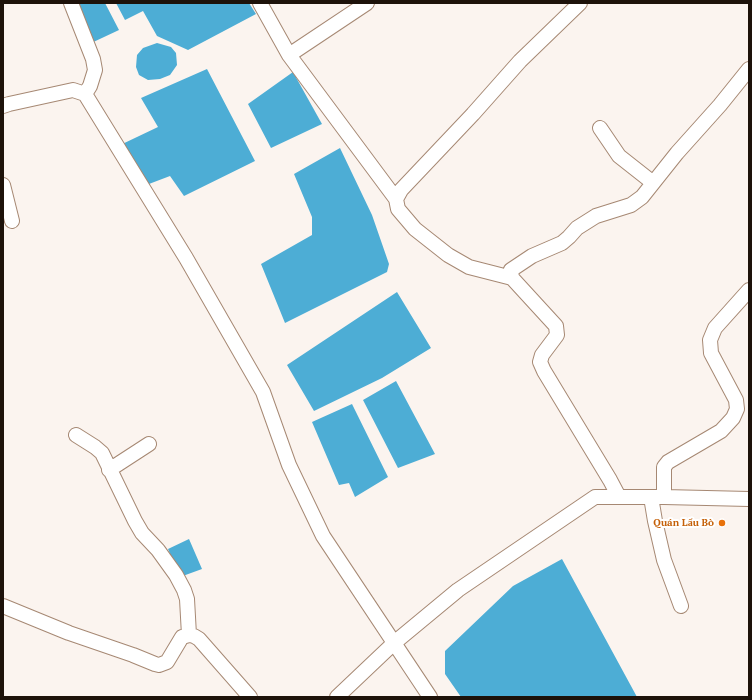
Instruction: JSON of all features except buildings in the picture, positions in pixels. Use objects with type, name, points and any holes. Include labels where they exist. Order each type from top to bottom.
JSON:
[{"type":"street","points":[[71,3],[93,59],[95,70],[90,86],[85,94]]},
{"type":"street","points":[[260,3],[289,54],[396,199],[398,209],[415,229],[448,255],[469,267],[512,278],[556,326],[557,334],[542,355],[540,362],[607,474],[619,497]]},
{"type":"street","points":[[289,54],[367,3]]},
{"type":"street","points":[[396,199],[401,190],[520,61],[580,3]]},
{"type":"street","points":[[512,278],[511,270],[532,256],[562,243],[577,228],[596,216],[631,205],[642,197],[652,182],[720,105],[749,69]]},
{"type":"street","points":[[3,106],[73,90],[85,94],[186,258],[263,392],[289,465],[323,536],[430,697]]},
{"type":"street","points":[[600,128],[619,156],[652,182]]},
{"type":"street","points":[[3,185],[12,221]]},
{"type":"street","points":[[681,606],[664,560],[655,521],[664,467],[668,462],[721,431],[733,418],[737,409],[736,400],[711,353],[710,340],[715,328],[749,290]]},
{"type":"street","points":[[76,435],[95,447],[102,454],[135,521],[176,575],[187,599],[189,635]]},
{"type":"street","points":[[109,470],[149,444]]},
{"type":"street","points":[[337,697],[394,643],[458,590],[595,497],[658,497],[749,500]]},
{"type":"street","points":[[3,606],[69,634],[133,654],[159,665],[167,662],[182,637],[189,635],[199,639],[250,697]]},
{"type":"water","points":[[69,3],[105,3],[119,30],[87,45]]},
{"type":"water","points":[[116,3],[249,3],[256,14],[188,50],[157,36],[143,11],[125,20]]},
{"type":"water","points":[[157,43],[171,47],[176,53],[177,65],[170,75],[160,79],[148,80],[139,75],[136,67],[137,55],[143,48]]},
{"type":"water","points":[[207,69],[255,161],[184,196],[170,176],[141,187],[116,147],[158,127],[141,98]]},
{"type":"water","points":[[293,72],[322,124],[271,148],[248,104]]},
{"type":"water","points":[[340,148],[372,215],[389,264],[387,272],[285,323],[261,264],[312,235],[312,217],[294,174]]},
{"type":"water","points":[[397,292],[431,348],[382,378],[314,411],[287,365]]},
{"type":"water","points":[[396,381],[435,454],[398,468],[363,400]]},
{"type":"water","points":[[352,404],[388,477],[355,497],[349,483],[339,485],[312,422]]},
{"type":"water","points":[[189,539],[202,569],[180,577],[168,549]]},
{"type":"water","points":[[562,559],[637,697],[461,697],[445,674],[445,651],[513,586]]},
{"type":"place","name":"Quán Lẩu Bò","points":[[722,523]]}]
